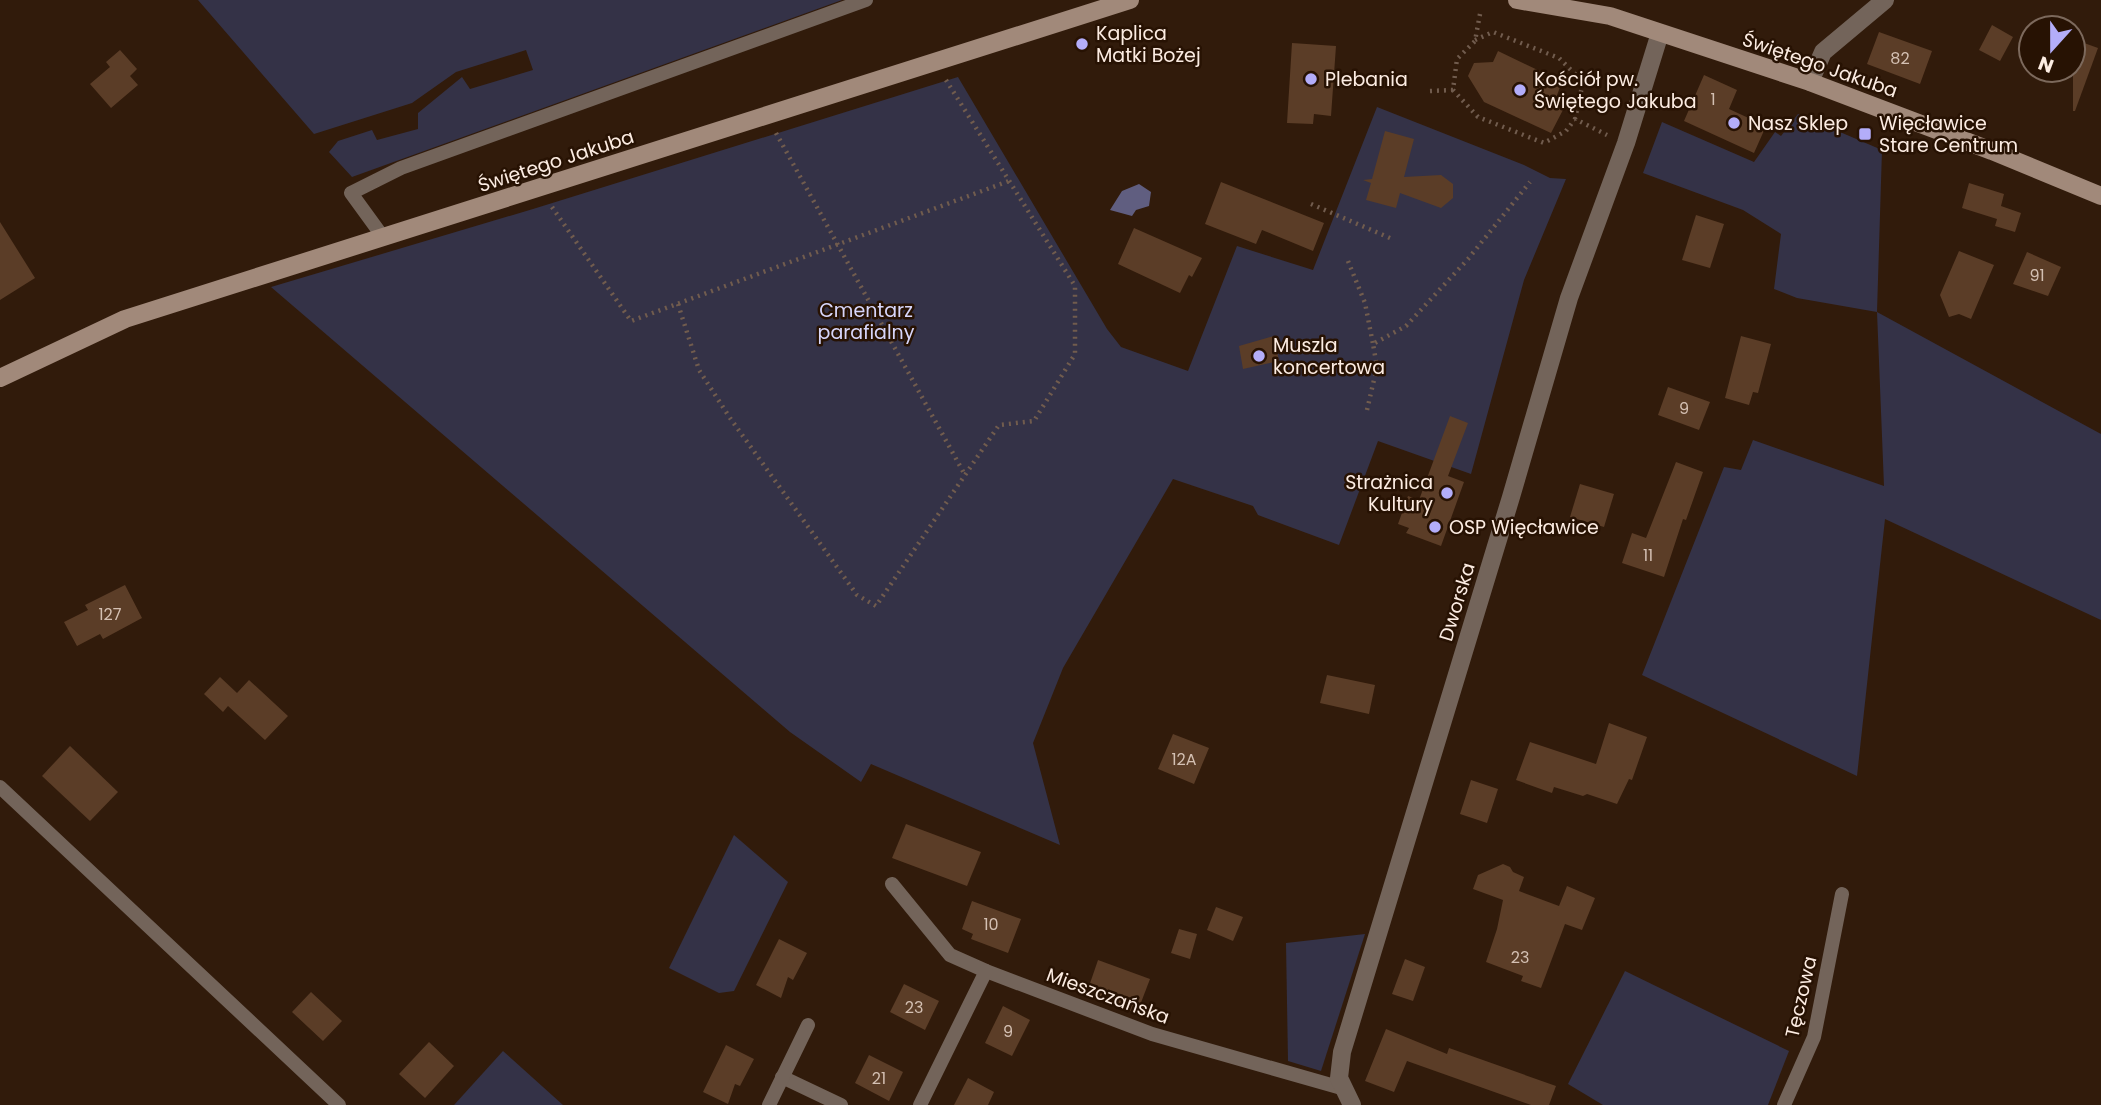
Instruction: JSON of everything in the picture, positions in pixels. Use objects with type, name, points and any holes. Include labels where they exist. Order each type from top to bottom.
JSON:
[{"type":"street","name":"Świętego Jakuba","points":[[1517,0],[1610,16],[1810,82],[1992,150],[2101,196]]},
{"type":"street","points":[[1810,82],[1822,52],[1885,0]]},
{"type":"street","name":"Świętego Jakuba","points":[[0,378],[125,319],[1123,1]]},
{"type":"street","name":"Dworska","points":[[1348,1097],[1339,1078],[1342,1052],[1569,298],[1626,143],[1660,33]]},
{"type":"lane","points":[[383,237],[351,193],[401,169],[866,0]]},
{"type":"lane","points":[[0,787],[339,1105]]},
{"type":"lane","name":"Mieszczańska","points":[[892,884],[950,955],[1152,1034],[1348,1097]]},
{"type":"lane","name":"Tęczowa","points":[[1784,1105],[1814,1037],[1842,894]]},
{"type":"lane","points":[[920,1105],[986,971]]},
{"type":"lane","points":[[769,1105],[808,1025]]},
{"type":"lane","points":[[782,1077],[841,1105]]},
{"type":"path","points":[[1475,41],[1480,14]]},
{"type":"path","points":[[1430,91],[1453,90],[1478,117],[1544,143],[1566,131],[1575,119],[1583,82],[1559,58],[1493,32],[1475,41],[1457,59],[1453,90]]},
{"type":"path","points":[[678,304],[699,370],[730,418],[857,595],[876,606],[999,425],[1034,421],[1075,354],[1075,286],[946,80]]},
{"type":"path","points":[[1575,119],[1607,135]]},
{"type":"path","points":[[776,132],[965,475]]},
{"type":"path","points":[[552,207],[631,321],[1009,181]]},
{"type":"path","points":[[1374,344],[1406,326],[1468,259],[1530,182]]},
{"type":"path","points":[[1311,204],[1390,238]]},
{"type":"path","points":[[1348,261],[1365,303],[1377,367],[1367,410]]},
{"type":"green space","points":[[198,0],[842,0],[352,177],[329,152],[338,141],[372,130],[377,140],[418,129],[418,113],[462,77],[470,89],[533,70],[526,50],[456,72],[412,103],[314,134]]},
{"type":"green space","name":"Cmentarz parafialny","points":[[958,77],[1107,329],[1121,347],[1188,371],[1237,246],[1313,270],[1377,107],[1524,165],[1550,178],[1566,179],[1524,280],[1471,474],[1378,441],[1339,545],[1258,515],[1253,506],[1173,479],[1063,668],[1033,743],[1060,845],[871,764],[861,782],[790,732],[271,287]]},
{"type":"green space","points":[[1798,114],[1882,150],[1877,312],[1797,298],[1774,289],[1781,234],[1743,210],[1643,173],[1662,122],[1754,162],[1775,132],[1781,136]]},
{"type":"green space","points":[[1877,312],[2101,434],[2101,620],[1885,519],[1857,776],[1642,675],[1724,467],[1741,470],[1753,440],[1884,486]]},
{"type":"green space","points":[[734,835],[788,882],[734,991],[719,993],[669,968]]},
{"type":"green space","points":[[1365,934],[1321,1071],[1288,1061],[1286,943]]},
{"type":"green space","points":[[1625,971],[1789,1051],[1768,1105],[1603,1105],[1568,1084]]},
{"type":"green space","points":[[503,1051],[563,1105],[454,1105]]},
{"type":"shaded area","points":[[1139,184],[1151,192],[1149,206],[1136,210],[1132,216],[1110,210],[1122,191]]},
{"type":"building","points":[[1992,25],[2013,37],[2000,61],[1979,50]]},
{"type":"building","points":[[1879,32],[1932,51],[1920,84],[1867,64]]},
{"type":"building","name":"Plebania","points":[[1292,43],[1336,46],[1331,116],[1314,114],[1313,124],[1287,123]]},
{"type":"building","points":[[2087,44],[2098,48],[2087,78]]},
{"type":"building","points":[[120,50],[137,69],[130,76],[138,85],[111,108],[90,84],[110,67],[106,62]]},
{"type":"building","name":"Kościół pw. Świętego Jakuba","points":[[1498,51],[1544,73],[1541,78],[1560,87],[1555,101],[1565,106],[1551,133],[1484,102],[1468,76],[1474,63],[1493,62]]},
{"type":"building","points":[[1704,75],[1737,90],[1729,109],[1766,126],[1754,153],[1684,121]]},
{"type":"building","points":[[2073,84],[2085,84],[2075,111]]},
{"type":"building","points":[[1385,131],[1414,139],[1404,177],[1441,175],[1453,184],[1453,198],[1441,208],[1400,193],[1396,208],[1366,200],[1371,183],[1363,180],[1372,179]]},
{"type":"building","points":[[1221,182],[1324,223],[1313,251],[1262,230],[1256,244],[1205,224]]},
{"type":"building","points":[[1969,183],[2004,194],[2001,206],[2021,213],[2015,232],[1995,226],[1997,219],[1962,208]]},
{"type":"building","points":[[1696,215],[1724,224],[1710,268],[1682,260]]},
{"type":"building","points":[[0,222],[35,278],[0,300]]},
{"type":"building","points":[[1134,228],[1202,258],[1180,293],[1118,264]]},
{"type":"building","points":[[1959,251],[1994,265],[1971,319],[1959,314],[1949,317],[1940,295]]},
{"type":"building","points":[[2027,252],[2061,267],[2048,296],[2013,284]]},
{"type":"building","name":"Muszla koncertowa","points":[[1274,336],[1279,361],[1243,369],[1239,346]]},
{"type":"building","points":[[1741,336],[1771,344],[1758,393],[1753,392],[1749,405],[1725,398]]},
{"type":"building","points":[[1668,387],[1710,402],[1699,430],[1658,415]]},
{"type":"building","points":[[1450,416],[1468,423],[1448,476],[1464,482],[1441,546],[1406,533],[1409,528],[1398,524],[1408,496],[1419,500]]},
{"type":"building","points":[[1676,462],[1703,472],[1686,520],[1683,519],[1664,577],[1622,563],[1632,533],[1646,538]]},
{"type":"building","points":[[1580,484],[1614,494],[1604,527],[1570,517]]},
{"type":"building","points":[[125,585],[142,618],[103,639],[100,634],[77,646],[64,622],[88,610],[85,605]]},
{"type":"building","points":[[1327,675],[1375,685],[1369,714],[1320,703]]},
{"type":"building","points":[[220,677],[237,693],[249,680],[288,716],[265,740],[228,706],[223,712],[204,694]]},
{"type":"building","points":[[1609,723],[1647,737],[1632,780],[1629,779],[1617,804],[1554,787],[1552,793],[1516,780],[1530,742],[1596,764]]},
{"type":"building","points":[[1173,734],[1209,748],[1194,784],[1158,769]]},
{"type":"building","points":[[70,746],[118,792],[90,821],[42,776]]},
{"type":"building","points":[[1471,780],[1498,789],[1487,823],[1460,814]]},
{"type":"building","points":[[906,824],[981,852],[967,886],[892,858]]},
{"type":"building","points":[[1503,864],[1524,877],[1519,891],[1559,906],[1567,886],[1595,898],[1582,930],[1565,924],[1541,988],[1521,981],[1523,976],[1486,962],[1503,900],[1473,889],[1478,875]]},
{"type":"building","points":[[972,901],[1021,919],[1008,953],[971,939],[973,934],[962,929]]},
{"type":"building","points":[[1216,907],[1243,917],[1233,941],[1207,930]]},
{"type":"building","points":[[1179,929],[1197,934],[1190,959],[1171,953]]},
{"type":"building","points":[[779,939],[807,953],[793,980],[788,977],[781,998],[756,985]]},
{"type":"building","points":[[1405,959],[1425,967],[1413,1001],[1392,994]]},
{"type":"building","points":[[1098,960],[1150,979],[1137,1013],[1086,995]]},
{"type":"building","points":[[904,984],[939,1001],[925,1030],[890,1012]]},
{"type":"building","points":[[311,992],[342,1021],[323,1041],[292,1012]]},
{"type":"building","points":[[1003,1006],[1030,1020],[1012,1056],[985,1043]]},
{"type":"building","points":[[1386,1029],[1447,1054],[1449,1048],[1556,1086],[1549,1105],[1531,1105],[1407,1061],[1394,1092],[1365,1081]]},
{"type":"building","points":[[429,1042],[454,1066],[425,1098],[399,1074]]},
{"type":"building","points":[[726,1045],[754,1059],[740,1086],[735,1084],[728,1104],[703,1092]]},
{"type":"building","points":[[869,1055],[903,1072],[889,1101],[855,1083]]},
{"type":"building","points":[[968,1078],[994,1092],[988,1105],[954,1105]]},
{"type":"place","name":"Kaplica Matki Bożej","points":[[1082,44]]},
{"type":"place","name":"Plebania","points":[[1311,79]]},
{"type":"place","name":"Kościół pw. Świętego Jakuba","points":[[1520,90]]},
{"type":"place","name":"Nasz Sklep","points":[[1734,123]]},
{"type":"place","name":"Więcławice Stare Centrum","points":[[1865,134]]},
{"type":"place","name":"Muszla koncertowa","points":[[1259,356]]},
{"type":"place","name":"Strażnica Kultury","points":[[1447,493]]},
{"type":"place","name":"OSP Więcławice","points":[[1435,527]]}]
